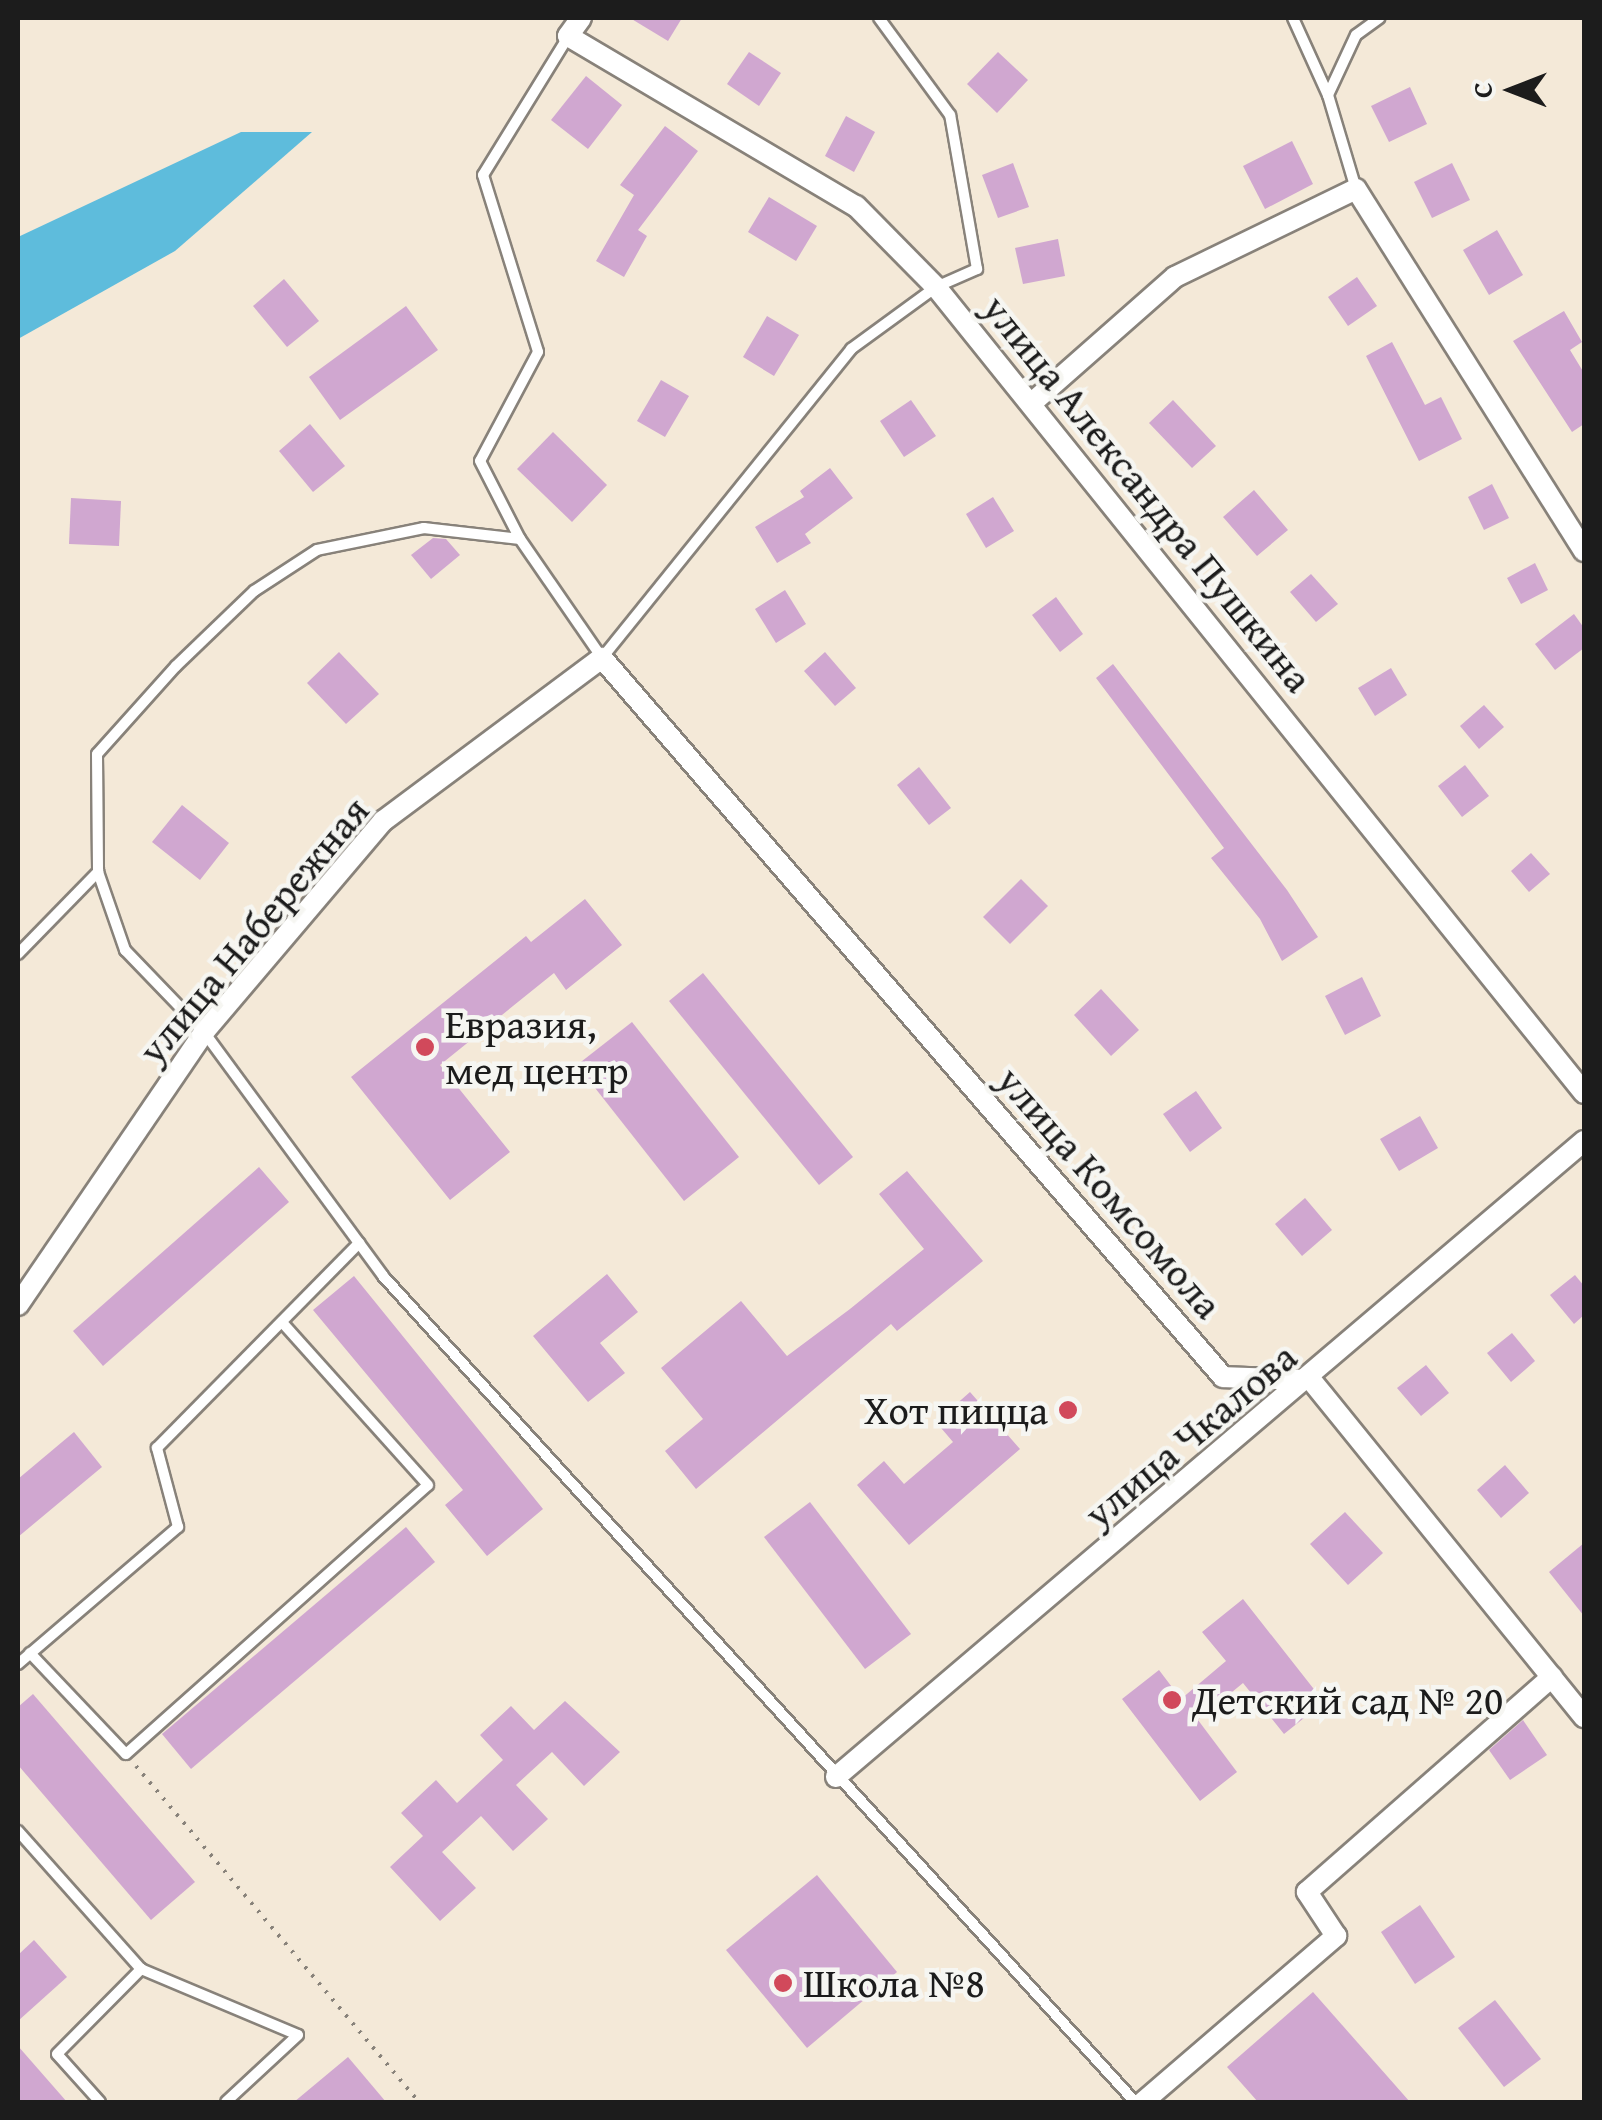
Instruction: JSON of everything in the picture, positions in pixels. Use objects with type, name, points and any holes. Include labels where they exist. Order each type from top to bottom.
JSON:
[{"type":"street","points":[[568,36],[581,18]]},
{"type":"street","name":"улица Александра Пушкина","points":[[568,36],[856,206],[936,288],[1033,402],[1584,1093]]},
{"type":"street","points":[[1033,402],[1175,277],[1356,190],[1584,550]]},
{"type":"street","name":"улица Набережная","points":[[18,1305],[204,1032],[383,821],[602,658]]},
{"type":"street","name":"улица Комсомола","points":[[602,658],[1223,1377],[1311,1380]]},
{"type":"street","name":"улица Чкалова","points":[[836,1777],[1311,1380],[1584,1141]]},
{"type":"street","points":[[1311,1380],[1584,1717]]},
{"type":"street","points":[[1139,2102],[1336,1936],[1307,1892],[1552,1677]]},
{"type":"lane","points":[[568,36],[483,175],[538,352],[480,461],[520,539],[602,658],[851,349],[936,288],[977,269],[950,115],[879,18]]},
{"type":"lane","points":[[1293,18],[1328,95],[1356,190]]},
{"type":"lane","points":[[1328,95],[1356,35],[1379,18]]},
{"type":"lane","points":[[520,539],[424,528],[317,550],[254,591],[97,754],[98,872],[124,950],[204,1032],[359,1243],[836,1777],[1139,2102]]},
{"type":"lane","points":[[18,954],[98,872]]},
{"type":"lane","points":[[18,1664],[178,1527],[157,1448],[359,1243]]},
{"type":"lane","points":[[30,1652],[126,1754],[428,1485],[282,1322]]},
{"type":"lane","points":[[18,1832],[141,1968],[298,2035],[226,2102]]},
{"type":"lane","points":[[100,2102],[57,2054],[141,1968]]},
{"type":"path","points":[[126,1754],[419,2102]]},
{"type":"water","points":[[241,132],[312,132],[175,251],[18,339],[18,237]]},
{"type":"building","points":[[630,18],[682,18],[668,41]]},
{"type":"building","points":[[749,52],[781,73],[759,106],[727,84]]},
{"type":"building","points":[[998,52],[1028,80],[997,113],[967,84]]},
{"type":"building","points":[[586,76],[622,105],[588,149],[551,120]]},
{"type":"building","points":[[1410,87],[1427,124],[1389,142],[1371,106]]},
{"type":"building","points":[[846,116],[875,132],[854,172],[825,156]]},
{"type":"building","points":[[665,126],[698,151],[638,230],[647,236],[624,277],[596,261],[634,195],[620,185]]},
{"type":"building","points":[[1292,141],[1313,184],[1265,209],[1243,166]]},
{"type":"building","points":[[1013,163],[1029,207],[998,218],[982,175]]},
{"type":"building","points":[[1452,163],[1470,200],[1432,218],[1414,182]]},
{"type":"building","points":[[769,197],[817,226],[796,261],[748,232]]},
{"type":"building","points":[[1497,230],[1523,275],[1489,295],[1463,250]]},
{"type":"building","points":[[1058,239],[1065,276],[1023,284],[1015,248]]},
{"type":"building","points":[[1357,277],[1377,306],[1348,326],[1328,297]]},
{"type":"building","points":[[284,279],[319,321],[287,347],[253,306]]},
{"type":"building","points":[[406,306],[438,350],[340,420],[309,377]]},
{"type":"building","points":[[1564,311],[1582,342],[1570,350],[1584,373],[1584,424],[1572,432],[1513,341]]},
{"type":"building","points":[[767,316],[799,335],[774,376],[743,357]]},
{"type":"building","points":[[1392,342],[1425,405],[1441,397],[1462,439],[1419,461],[1366,356]]},
{"type":"building","points":[[661,380],[689,396],[665,437],[637,421]]},
{"type":"building","points":[[911,400],[936,436],[904,457],[880,421]]},
{"type":"building","points":[[1173,400],[1216,446],[1192,468],[1149,423]]},
{"type":"building","points":[[310,424],[345,466],[313,492],[279,451]]},
{"type":"building","points":[[553,432],[607,485],[572,522],[517,469]]},
{"type":"building","points":[[830,468],[853,498],[805,534],[811,543],[777,563],[755,527],[804,497],[800,491]]},
{"type":"building","points":[[1492,484],[1509,518],[1484,530],[1468,497]]},
{"type":"building","points":[[1254,490],[1288,530],[1257,556],[1223,517]]},
{"type":"building","points":[[993,497],[1014,531],[986,548],[966,514]]},
{"type":"building","points":[[71,498],[121,501],[119,546],[69,544]]},
{"type":"building","points":[[433,538],[446,539],[460,555],[431,579],[411,555]]},
{"type":"building","points":[[1535,563],[1548,590],[1521,604],[1507,578]]},
{"type":"building","points":[[1311,574],[1338,604],[1316,622],[1290,592]]},
{"type":"building","points":[[785,590],[806,624],[776,643],[755,609]]},
{"type":"building","points":[[1056,597],[1083,634],[1060,652],[1032,615]]},
{"type":"building","points":[[1574,614],[1584,628],[1584,648],[1555,670],[1535,644]]},
{"type":"building","points":[[339,652],[379,694],[346,724],[307,683]]},
{"type":"building","points":[[825,652],[856,688],[835,706],[804,671]]},
{"type":"building","points":[[1113,664],[1287,890],[1318,937],[1282,961],[1260,919],[1211,858],[1224,848],[1096,678]]},
{"type":"building","points":[[1391,668],[1407,695],[1375,716],[1358,688]]},
{"type":"building","points":[[1484,705],[1504,727],[1479,749],[1460,726]]},
{"type":"building","points":[[1465,765],[1489,796],[1462,817],[1438,786]]},
{"type":"building","points":[[919,767],[951,808],[929,825],[897,785]]},
{"type":"building","points":[[182,805],[229,843],[200,880],[152,842]]},
{"type":"building","points":[[1531,853],[1550,874],[1529,892],[1511,871]]},
{"type":"building","points":[[1021,879],[1048,906],[1010,944],[983,917]]},
{"type":"building","name":"Евразия, мед центр","points":[[585,899],[622,945],[566,990],[554,973],[440,1065],[510,1152],[450,1200],[351,1077],[526,936],[531,942]]},
{"type":"building","points":[[703,973],[853,1157],[819,1185],[669,1001]]},
{"type":"building","points":[[1362,977],[1381,1016],[1345,1035],[1325,996]]},
{"type":"building","points":[[1101,989],[1139,1030],[1111,1056],[1074,1015]]},
{"type":"building","points":[[632,1022],[739,1157],[684,1201],[577,1065]]},
{"type":"building","points":[[1196,1091],[1222,1128],[1190,1152],[1163,1114]]},
{"type":"building","points":[[1420,1116],[1438,1148],[1399,1171],[1380,1139]]},
{"type":"building","points":[[259,1167],[289,1202],[103,1366],[73,1331]]},
{"type":"building","points":[[907,1171],[983,1261],[897,1331],[891,1324],[696,1489],[665,1451],[703,1419],[661,1368],[741,1301],[787,1356],[850,1309],[924,1249],[879,1194]]},
{"type":"building","points":[[1305,1198],[1332,1230],[1302,1256],[1275,1224]]},
{"type":"building","points":[[607,1274],[638,1312],[600,1343],[625,1373],[588,1402],[533,1336]]},
{"type":"building","points":[[1575,1275],[1584,1286],[1584,1315],[1574,1324],[1550,1295]]},
{"type":"building","points":[[354,1276],[543,1509],[487,1556],[445,1505],[463,1490],[313,1310]]},
{"type":"building","points":[[1512,1333],[1535,1361],[1511,1382],[1487,1353]]},
{"type":"building","points":[[1426,1365],[1449,1393],[1421,1416],[1397,1388]]},
{"type":"building","points":[[970,1392],[1020,1449],[909,1545],[857,1485],[884,1461],[904,1484],[953,1442],[936,1422]]},
{"type":"building","points":[[74,1432],[102,1467],[18,1537],[18,1479]]},
{"type":"building","points":[[1505,1465],[1529,1493],[1501,1518],[1477,1490]]},
{"type":"building","points":[[810,1502],[911,1634],[865,1669],[764,1537]]},
{"type":"building","points":[[1345,1512],[1383,1553],[1348,1585],[1310,1544]]},
{"type":"building","points":[[406,1527],[435,1562],[191,1769],[162,1734]]},
{"type":"building","points":[[1584,1543],[1584,1616],[1549,1572]]},
{"type":"building","name":"Детский сад № 20","points":[[1243,1599],[1324,1702],[1284,1734],[1243,1683],[1198,1720],[1237,1772],[1200,1801],[1122,1699],[1159,1670],[1181,1699],[1226,1661],[1202,1632]]},
{"type":"building","points":[[33,1694],[195,1882],[151,1920],[18,1765],[18,1707]]},
{"type":"building","points":[[565,1701],[620,1752],[584,1786],[552,1752],[516,1785],[548,1819],[513,1851],[481,1816],[442,1852],[476,1888],[440,1921],[390,1867],[423,1836],[401,1813],[436,1780],[457,1803],[503,1760],[480,1735],[511,1706],[534,1730]]},
{"type":"building","points":[[1523,1720],[1547,1755],[1510,1780],[1489,1750]]},
{"type":"building","points":[[817,1875],[897,1972],[807,2048],[726,1950]]},
{"type":"building","points":[[1420,1905],[1455,1957],[1415,1984],[1381,1932]]},
{"type":"building","points":[[34,1940],[67,1977],[18,2021],[18,1955]]},
{"type":"building","points":[[1313,1992],[1410,2102],[1258,2102],[1227,2067]]},
{"type":"building","points":[[1495,2000],[1541,2059],[1504,2087],[1458,2028]]},
{"type":"building","points":[[18,2046],[67,2102],[18,2102]]},
{"type":"building","points":[[348,2057],[386,2102],[294,2102]]},
{"type":"place","name":"Евразия, мед центр","points":[[425,1047]]},
{"type":"place","name":"Хот пицца","points":[[1068,1410]]},
{"type":"place","name":"Детский сад № 20","points":[[1172,1700]]},
{"type":"place","name":"Школа №8","points":[[783,1983]]}]
